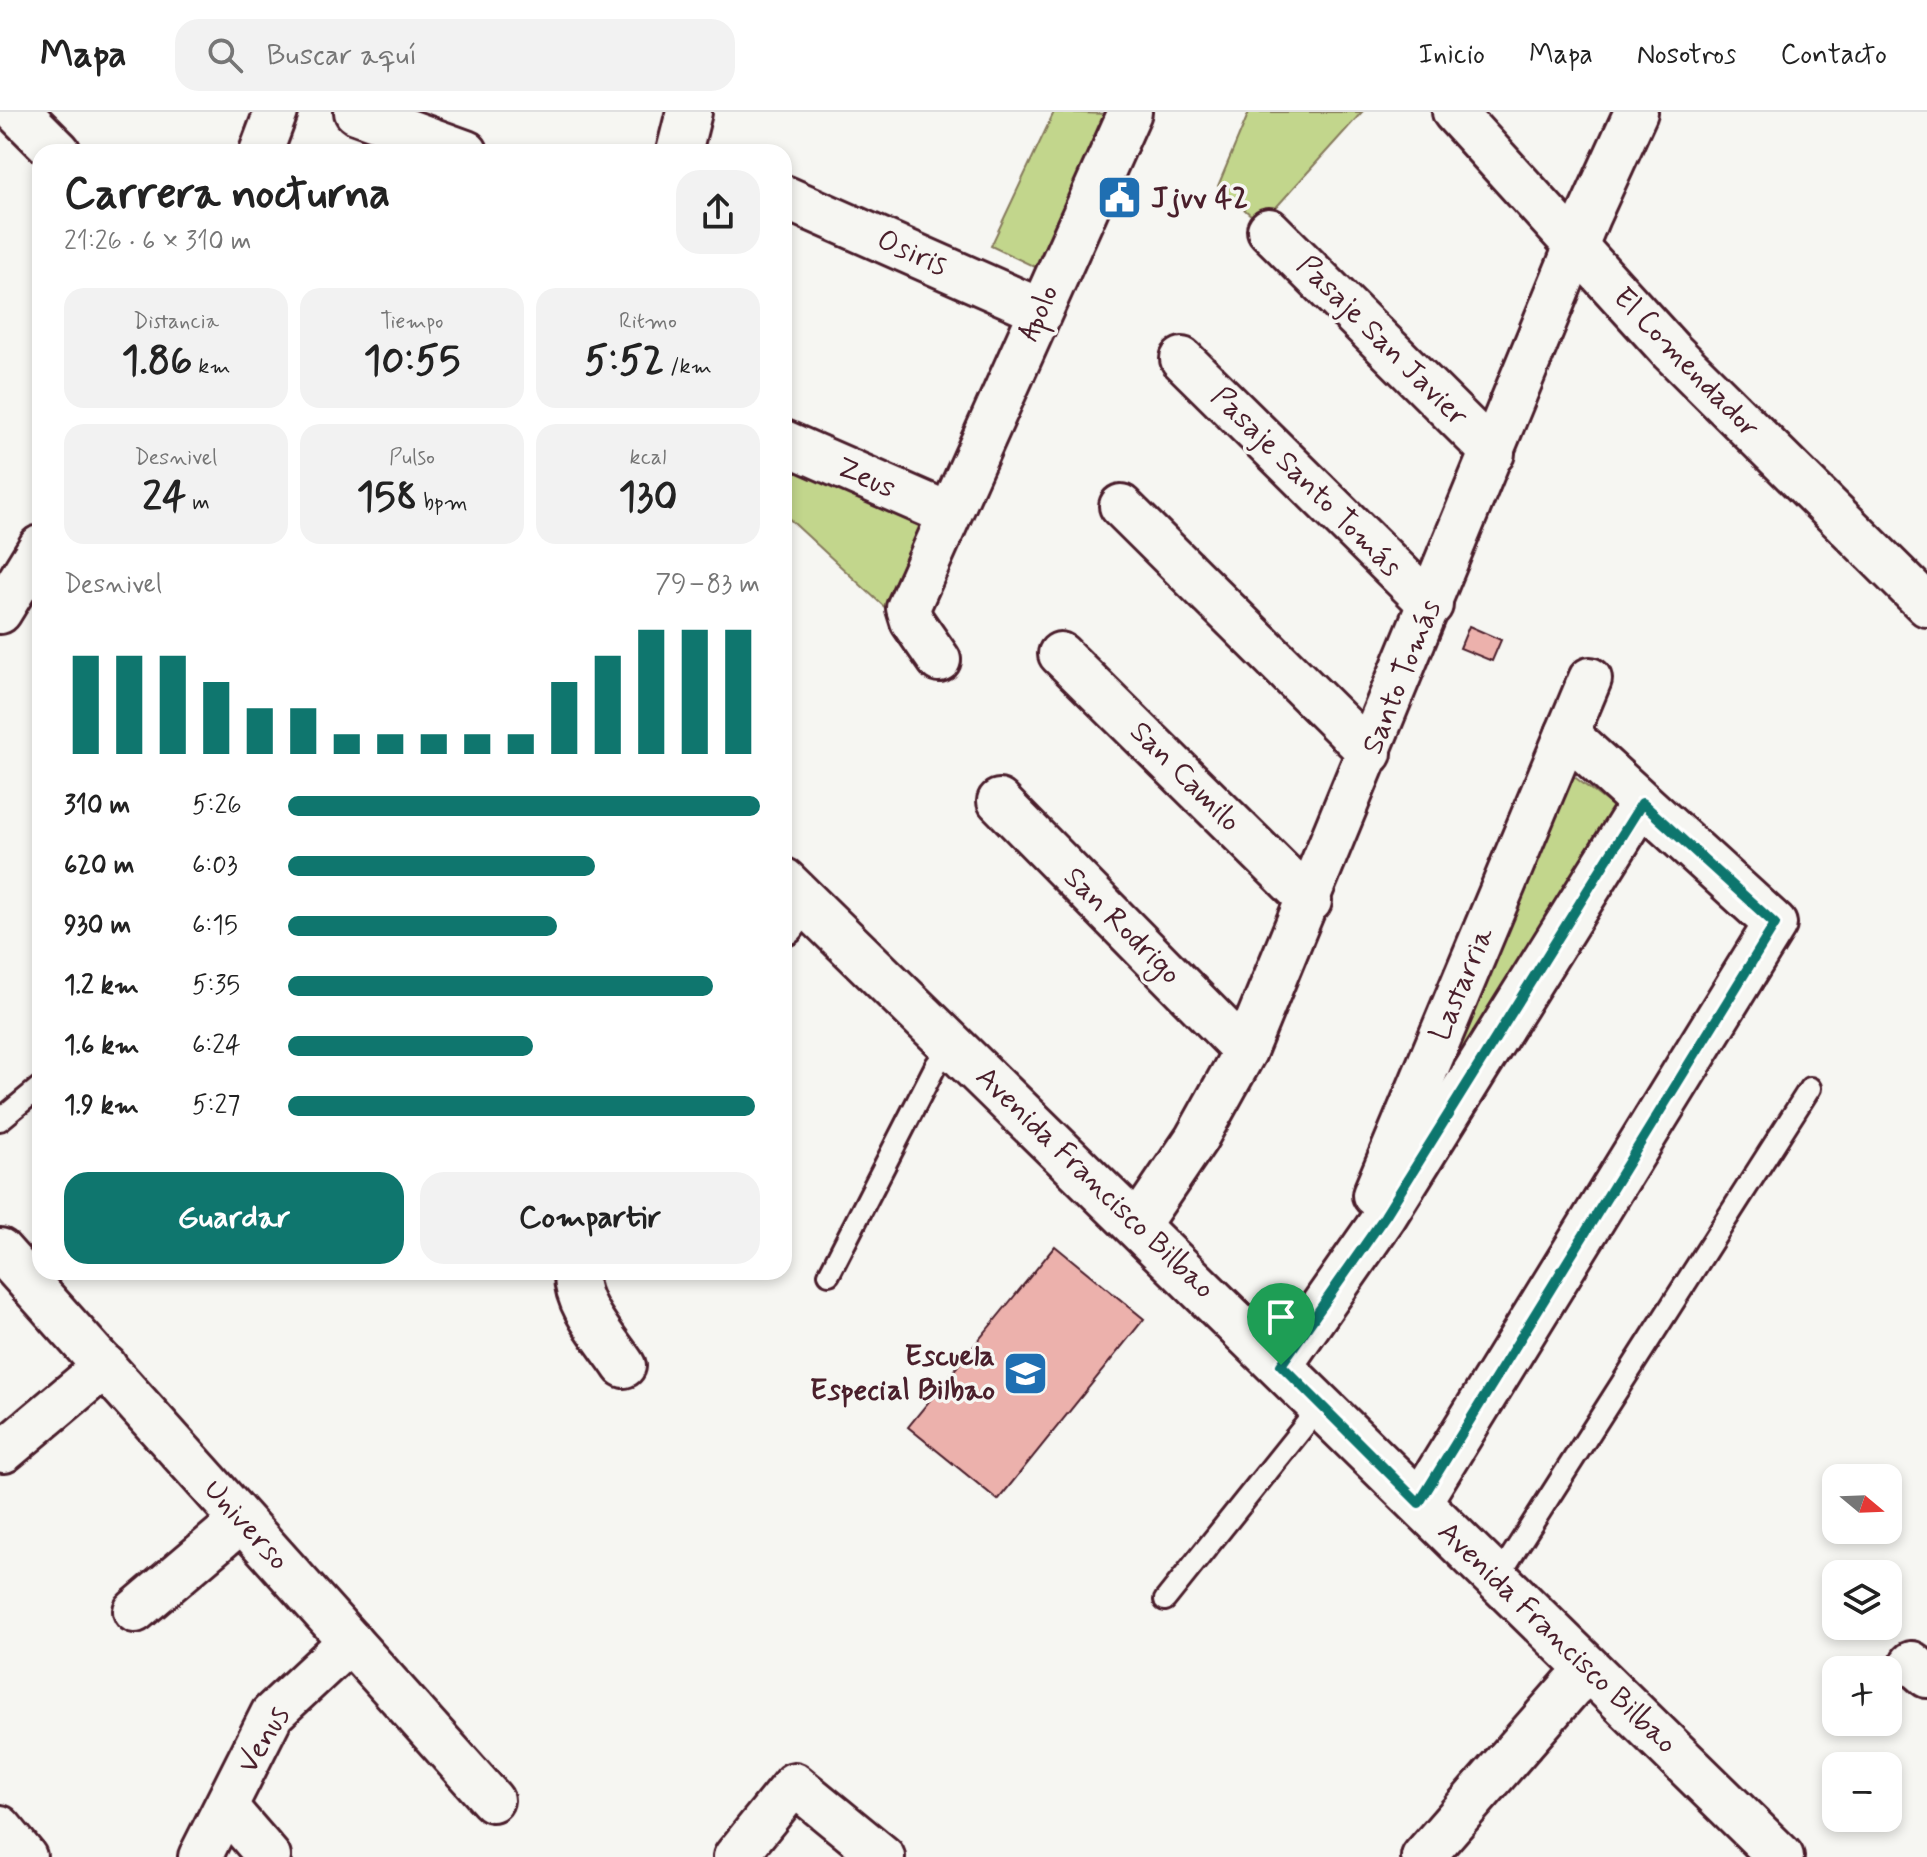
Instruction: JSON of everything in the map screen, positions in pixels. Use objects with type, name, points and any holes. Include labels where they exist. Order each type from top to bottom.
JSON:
[{"type":"main road","points":[[20,113],[50,144]]},
{"type":"main road","name":"Avenida Francisco Bilbao","points":[[792,903],[952,1044],[1781,1857]]},
{"type":"street","points":[[264,144],[276,112]]},
{"type":"street","points":[[356,112],[444,144]]},
{"type":"street","name":"Apolo","points":[[939,660],[912,621],[908,608],[1130,112]]},
{"type":"street","name":"El Comendador","points":[[1454,112],[1671,351],[1927,605]]},
{"type":"street","name":"Santo Tomás","points":[[1137,1226],[1196,1139],[1245,1051],[1310,901],[1577,246],[1636,112]]},
{"type":"street","name":"Osiris","points":[[792,201],[1040,310]]},
{"type":"street","name":"Pasaje San Javier","points":[[1269,230],[1493,453]]},
{"type":"street","name":"Pasaje Santo Tomás","points":[[1182,359],[1431,605]]},
{"type":"street","name":"Zeus","points":[[792,445],[949,514]]},
{"type":"street","points":[[1121,506],[1370,753]]},
{"type":"street","points":[[0,612],[23,551]]},
{"type":"street","name":"San Camilo","points":[[1060,654],[1310,901]]},
{"type":"street","name":"Lastarria","points":[[1335,1289],[1590,679]]},
{"type":"street","points":[[1419,1503],[1775,924],[1567,734]]},
{"type":"street","name":"San Rodrigo","points":[[999,801],[1245,1051]]},
{"type":"street","points":[[1281,1365],[1385,1216],[1642,803]]},
{"type":"street","name":"Universo","points":[[0,1250],[492,1800]]},
{"type":"street","points":[[576,1280],[587,1309],[624,1366]]},
{"type":"street","points":[[4,1451],[105,1366]]},
{"type":"street","points":[[135,1611],[241,1521]]},
{"type":"street","name":"Venus","points":[[200,1857],[272,1714],[350,1641]]},
{"type":"street","points":[[1423,1857],[1590,1670]]},
{"type":"street","points":[[735,1857],[794,1784],[883,1857]]},
{"type":"street","points":[[226,1807],[269,1857]]},
{"type":"street","points":[[0,1827],[25,1857]]},
{"type":"lane","points":[[829,1274],[936,1065],[952,1044]]},
{"type":"lane","points":[[1497,1579],[1810,1088]]},
{"type":"lane","points":[[0,1120],[32,1094]]},
{"type":"lane","points":[[1165,1600],[1321,1405]]},
{"type":"green space","points":[[1054,112],[1108,114],[1035,267],[991,246]]},
{"type":"green space","points":[[1249,112],[1362,112],[1261,224],[1218,186]]},
{"type":"green space","points":[[792,465],[943,527],[892,614],[792,521]]},
{"type":"green space","points":[[1568,772],[1620,812],[1411,1155]]},
{"type":"building","points":[[1469,626],[1501,640],[1492,661],[1460,648]]},
{"type":"building","name":"Escuela Especial Bilbao","points":[[1055,1246],[1144,1319],[998,1500],[908,1427]]},
{"type":"place","name":"Jjvv 42","points":[[1120,198]]},
{"type":"place","name":"Escuela Especial Bilbao","points":[[1026,1373]]},
{"type":"route","points":[[1642,803],[1775,924],[1419,1503],[1281,1365],[1385,1216],[1642,803]]}]
